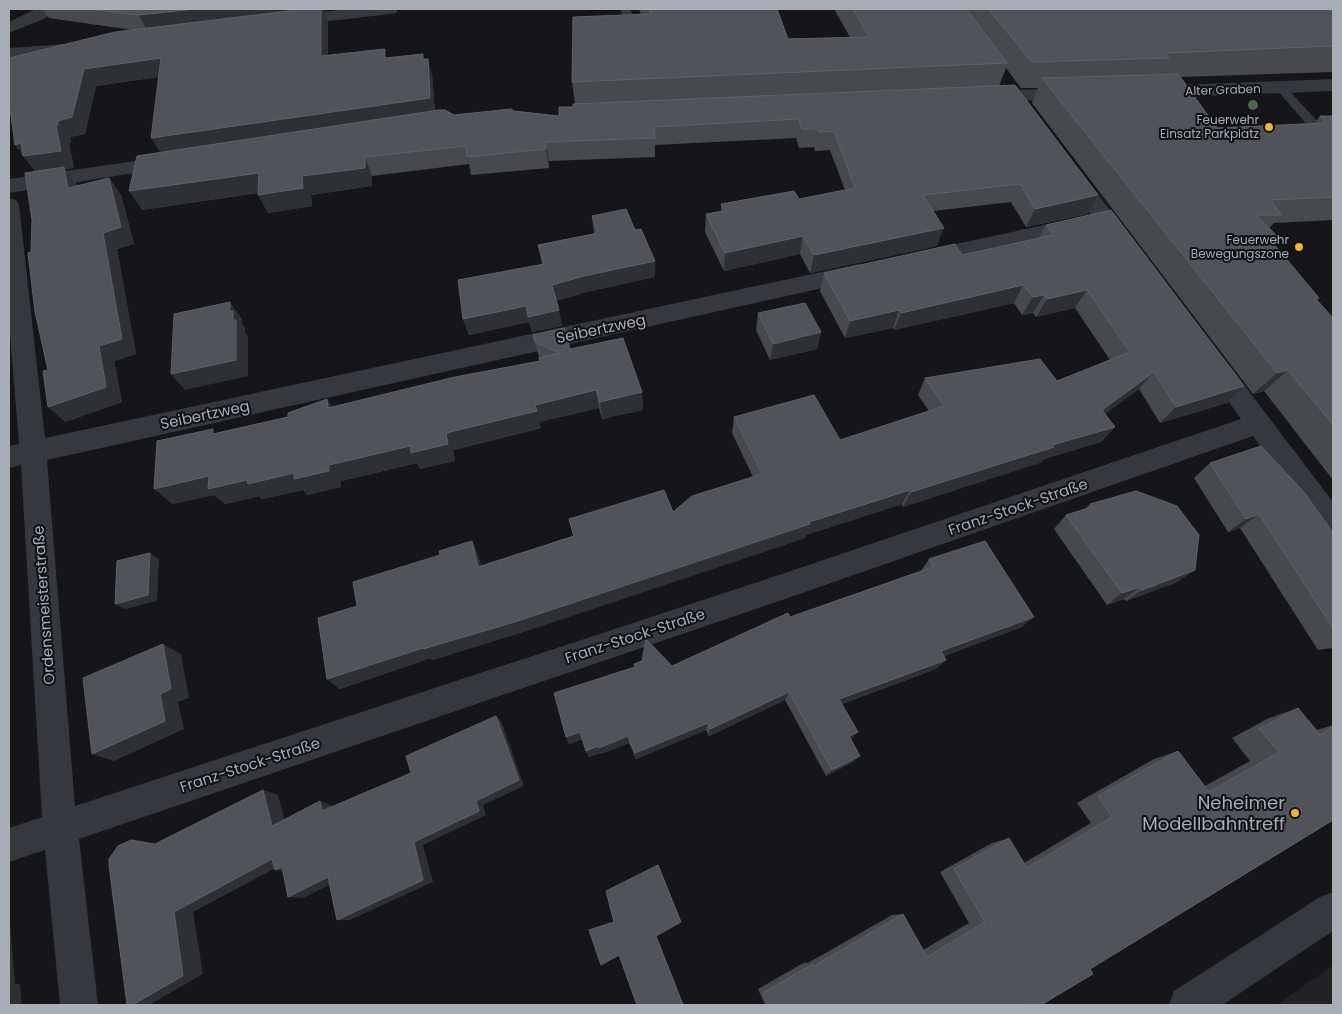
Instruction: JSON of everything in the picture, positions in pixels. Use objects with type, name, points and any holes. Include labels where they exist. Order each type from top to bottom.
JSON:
[{"type":"street","points":[[9,28],[47,9]]},
{"type":"street","points":[[274,23],[390,9]]},
{"type":"street","points":[[9,53],[32,53],[81,47]]},
{"type":"street","points":[[996,72],[1031,119]]},
{"type":"street","name":"Alter Graben","points":[[1133,92],[1333,85]]},
{"type":"street","points":[[965,98],[1093,94]]},
{"type":"street","points":[[1060,158],[1135,258]]},
{"type":"street","points":[[9,186],[186,160]]},
{"type":"street","name":"Ordensmeisterstraße","points":[[9,205],[21,455],[79,1005]]},
{"type":"street","name":"Seibertzweg","points":[[21,455],[1105,219]]},
{"type":"street","points":[[1200,345],[1333,523]]},
{"type":"street","name":"Franz-Stock-Straße","points":[[9,845],[860,561],[1259,423]]},
{"type":"street","points":[[1188,1005],[1333,910]]},
{"type":"lane","points":[[625,9],[633,25]]},
{"type":"lane","points":[[1281,88],[1313,124]]},
{"type":"shaded area","points":[[1333,965],[1333,1005],[1277,1005]]},
{"type":"building","points":[[90,9],[195,9],[139,15]]},
{"type":"building","points":[[305,9],[321,9],[321,56],[385,49],[385,58],[423,54],[423,59],[428,59],[430,98],[151,138],[161,58],[84,69],[72,117],[58,121],[56,126],[61,151],[23,156],[21,143],[15,145],[9,101],[9,58],[115,32]]},
{"type":"building","points":[[649,9],[777,9],[788,39],[869,37],[853,9],[966,9],[1007,63],[572,82],[573,17],[651,14]]},
{"type":"building","points":[[988,9],[1333,9],[1333,46],[1165,53],[1169,58],[1032,62]]},
{"type":"building","points":[[1178,74],[1217,128],[1326,123],[1320,116],[1333,116],[1333,197],[1271,200],[1281,215],[1256,215],[1277,236],[1268,237],[1319,298],[1315,298],[1333,318],[1333,425],[1288,370],[1277,373],[1042,78]]},
{"type":"building","points":[[1015,85],[1098,195],[1035,209],[1020,184],[923,195],[944,228],[814,255],[803,236],[725,253],[706,214],[725,211],[721,204],[794,191],[799,199],[855,188],[834,131],[819,132],[818,129],[802,129],[799,119],[654,127],[655,138],[546,142],[546,149],[467,157],[466,146],[365,157],[365,168],[302,176],[303,188],[258,195],[259,173],[129,191],[137,156],[439,110],[445,110],[454,115],[511,109],[514,111],[559,116],[559,107],[573,107],[573,104]]},
{"type":"building","points":[[64,167],[68,188],[109,178],[121,227],[103,233],[122,339],[99,346],[106,387],[48,407],[43,371],[48,370],[35,312],[28,253],[31,252],[32,220],[25,173]]},
{"type":"building","points":[[626,209],[635,230],[641,229],[655,261],[584,276],[552,285],[559,310],[528,317],[526,306],[463,319],[458,280],[544,264],[538,245],[598,233],[592,216]]},
{"type":"building","points":[[1111,210],[1244,386],[1176,407],[1154,372],[1102,410],[1115,427],[1052,445],[1054,447],[911,492],[910,490],[809,522],[810,524],[518,621],[423,648],[327,679],[318,618],[357,606],[353,582],[440,555],[439,551],[472,541],[478,567],[574,536],[569,519],[664,490],[673,512],[692,496],[762,474],[734,417],[814,395],[840,440],[944,406],[925,378],[1040,359],[1057,381],[1130,352],[1087,290],[1047,299],[1044,295],[1033,297],[1023,285],[901,313],[899,310],[850,321],[824,273],[955,244],[962,255],[1053,235],[1046,225]]},
{"type":"building","points":[[230,302],[230,312],[233,311],[233,320],[236,320],[236,360],[171,374],[174,314]]},
{"type":"building","points":[[805,303],[821,332],[773,344],[758,313]]},
{"type":"building","points":[[564,328],[570,349],[623,338],[642,392],[600,402],[596,390],[535,405],[537,411],[446,433],[448,444],[411,453],[410,446],[329,465],[329,471],[294,479],[294,473],[248,484],[247,480],[208,489],[209,476],[154,489],[157,441],[213,429],[213,434],[288,417],[288,413],[327,399],[328,408],[455,377],[540,361],[539,358],[560,353],[535,342],[533,335]]},
{"type":"building","points":[[1261,446],[1304,492],[1333,533],[1333,628],[1259,514],[1246,519],[1210,463]]},
{"type":"building","points":[[1136,491],[1177,506],[1199,535],[1195,570],[1142,590],[1140,587],[1122,593],[1066,515],[1092,507],[1090,504]]},
{"type":"building","points":[[985,541],[1034,617],[941,651],[946,660],[839,699],[858,732],[849,736],[860,756],[832,770],[789,692],[710,729],[708,723],[635,753],[628,736],[599,748],[598,746],[586,751],[580,732],[566,737],[554,693],[635,667],[634,664],[642,661],[646,639],[672,666],[788,613],[790,617],[933,567],[929,559]]},
{"type":"building","points":[[150,553],[148,595],[115,604],[117,561]]},
{"type":"building","points":[[163,644],[171,689],[160,694],[165,721],[92,754],[83,678]]},
{"type":"building","points":[[1298,708],[1320,735],[1333,727],[1333,820],[1090,969],[1093,974],[1041,1005],[1034,1005],[1032,1003],[1028,1005],[768,1005],[763,993],[813,964],[814,966],[903,914],[927,957],[985,922],[954,869],[1009,838],[1027,868],[1112,817],[1098,796],[1178,751],[1209,792],[1279,752],[1259,729]]},
{"type":"building","points":[[496,716],[519,780],[476,801],[479,811],[414,842],[423,880],[337,920],[328,877],[288,897],[282,867],[275,870],[272,859],[174,912],[183,976],[132,1005],[127,1005],[109,865],[109,859],[118,846],[131,840],[155,844],[263,790],[272,826],[320,801],[322,811],[411,773],[406,756]]},
{"type":"building","points":[[658,865],[681,922],[656,936],[683,1005],[637,1005],[619,955],[601,965],[589,930],[614,922],[606,891]]},
{"type":"place","name":"Feuerwehr Einsatz Parkplatz","points":[[1269,127]]},
{"type":"place","name":"Feuerwehr Bewegungszone","points":[[1299,247]]},
{"type":"place","name":"Neheimer Modellbahntreff","points":[[1295,813]]}]
